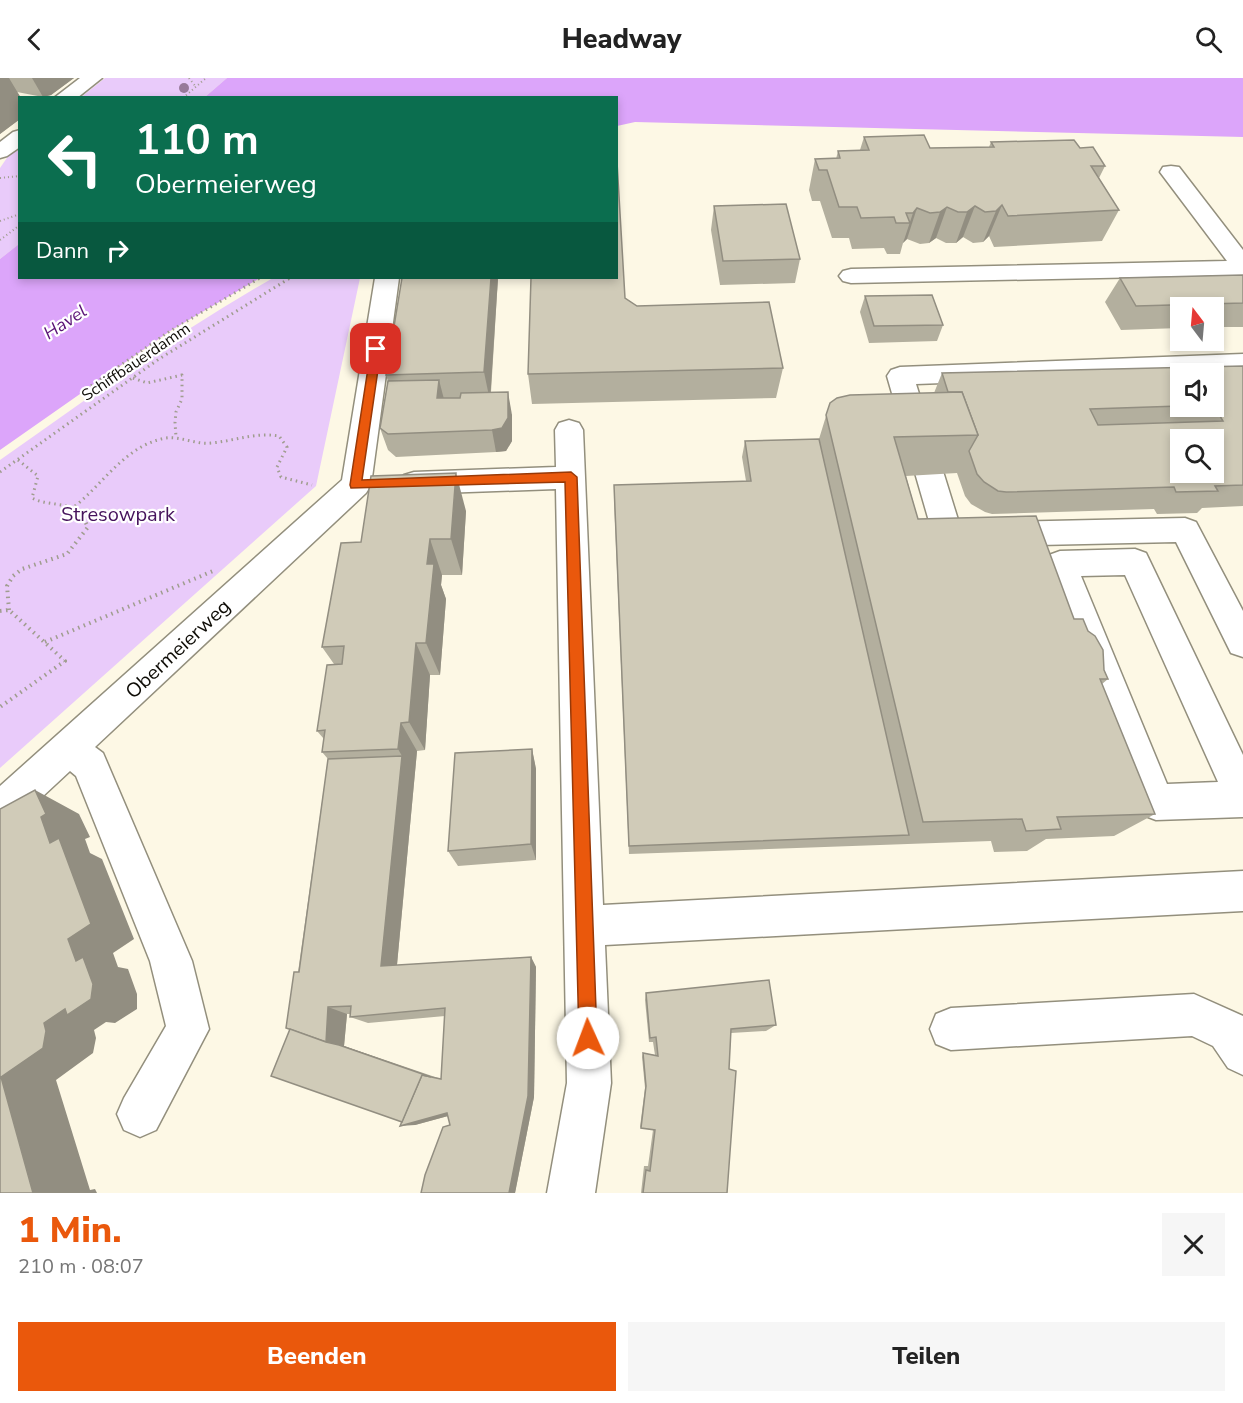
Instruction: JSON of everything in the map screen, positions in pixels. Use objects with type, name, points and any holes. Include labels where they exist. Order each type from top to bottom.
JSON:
[{"type":"street","points":[[66,96],[93,78]]},
{"type":"street","points":[[0,153],[18,138]]},
{"type":"street","points":[[1171,172],[1243,268]]},
{"type":"street","points":[[851,276],[1243,268]]},
{"type":"street","points":[[387,279],[376,484],[571,477]]},
{"type":"street","points":[[1243,363],[900,376],[948,535],[1185,530],[1243,643]]},
{"type":"street","points":[[569,430],[589,1083],[571,1193]]},
{"type":"street","name":"Obermeierweg","points":[[0,812],[376,484]]},
{"type":"street","points":[[1135,562],[1242,790],[1156,802],[1060,564],[1135,562]]},
{"type":"street","points":[[70,749],[90,765],[171,962],[188,1029],[140,1114]]},
{"type":"street","points":[[584,926],[1243,891]]},
{"type":"street","points":[[951,1029],[1194,1015],[1228,1031],[1243,1053]]},
{"type":"path","points":[[189,78],[196,87]]},
{"type":"path","points":[[185,96],[206,78]]},
{"type":"path","points":[[0,178],[18,176]]},
{"type":"path","points":[[0,221],[18,215]]},
{"type":"path","points":[[0,240],[18,226]]},
{"type":"path","points":[[82,392],[170,331],[258,279]]},
{"type":"path","name":"Schiffbauerdamm","points":[[0,472],[159,359],[288,279]]},
{"type":"path","points":[[133,378],[147,383],[182,375],[182,399],[176,412],[176,437]]},
{"type":"path","points":[[75,506],[102,483],[132,450],[148,442],[176,437],[201,444],[256,432],[279,436],[287,447],[277,466],[281,477],[290,481],[319,485]]},
{"type":"path","points":[[0,707],[65,661],[9,610],[7,586],[13,576],[22,569],[67,554],[87,527],[85,514],[75,506],[42,505],[32,498],[38,476],[18,460]]},
{"type":"path","points":[[45,642],[219,568]]},
{"type":"path","points":[[0,611],[9,610]]},
{"type":"green space","points":[[105,78],[227,78],[206,96],[82,96]]},
{"type":"green space","points":[[18,146],[18,245],[0,259],[0,168]]},
{"type":"green space","name":"Stresowpark","points":[[271,279],[360,279],[316,486],[0,768],[0,460],[168,343]]},
{"type":"water","points":[[227,78],[1243,78],[1243,137],[635,122],[618,126],[618,96],[206,96]]},
{"type":"water","name":"Havel","points":[[18,245],[18,279],[258,279],[170,331],[0,450],[0,259]]},
{"type":"building","points":[[924,135],[930,148],[994,147],[991,142],[1074,140],[1080,148],[1093,147],[1105,166],[1091,166],[1119,210],[1008,216],[1002,205],[996,211],[985,212],[975,206],[967,212],[958,212],[947,207],[940,212],[930,213],[917,208],[913,213],[906,213],[910,223],[896,223],[894,217],[861,218],[857,207],[839,207],[827,170],[819,170],[815,159],[840,158],[838,151],[869,150],[864,137]]},
{"type":"building","points":[[618,179],[625,298],[637,306],[769,302],[783,368],[528,374],[531,279],[618,279]]},
{"type":"building","points":[[786,204],[800,259],[723,261],[714,206]]},
{"type":"building","points":[[1243,275],[1243,303],[1224,304],[1224,297],[1170,297],[1170,305],[1136,306],[1120,278]]},
{"type":"building","points":[[402,279],[491,279],[484,372],[386,375]]},
{"type":"building","points":[[932,295],[943,325],[874,326],[865,296]]},
{"type":"building","points":[[1224,366],[1243,366],[1243,485],[1215,486],[1218,491],[1176,492],[1174,487],[998,491],[984,482],[977,474],[969,451],[978,435],[962,392],[948,392],[942,373],[1170,368],[1170,406],[1090,409],[1098,425],[1223,421],[1221,417],[1224,417]]},
{"type":"building","points":[[439,380],[437,398],[460,398],[461,393],[508,392],[508,418],[502,428],[388,434],[380,428],[388,381]]},
{"type":"building","points":[[962,392],[978,435],[894,437],[918,519],[1036,516],[1074,619],[1083,619],[1088,631],[1095,636],[1103,650],[1104,670],[1108,679],[1100,679],[1155,814],[1057,817],[1061,829],[1026,831],[1022,819],[923,822],[826,415],[830,403],[837,398],[850,395]]},
{"type":"building","points":[[819,439],[909,835],[629,846],[614,485],[751,481],[745,441]]},
{"type":"building","points":[[456,473],[451,539],[430,539],[427,564],[434,564],[426,643],[416,643],[409,722],[401,723],[398,749],[322,752],[325,730],[317,731],[327,665],[342,664],[344,646],[322,647],[341,543],[361,542],[371,476]]},
{"type":"building","points":[[532,749],[531,844],[448,851],[455,753]]},
{"type":"building","points":[[402,756],[381,966],[531,957],[528,1096],[509,1193],[421,1193],[425,1175],[443,1127],[450,1125],[447,1113],[400,1126],[422,1075],[441,1079],[445,1008],[350,1017],[351,1006],[328,1007],[326,1042],[286,1028],[294,972],[299,972],[328,759]]},
{"type":"building","points":[[35,790],[46,814],[41,817],[50,843],[59,838],[91,924],[68,939],[76,961],[83,957],[93,984],[91,999],[67,1015],[65,1009],[44,1023],[46,1031],[43,1048],[1,1077],[33,1193],[0,1193],[0,809]]},
{"type":"building","points":[[769,980],[776,1025],[731,1029],[729,1069],[736,1071],[727,1193],[643,1193],[646,1170],[650,1171],[655,1130],[641,1128],[646,1086],[643,1053],[658,1056],[656,1037],[650,1038],[646,993]]},
{"type":"building","points":[[290,1029],[431,1077],[422,1075],[402,1122],[271,1076]]},
{"type":"route","points":[[376,349],[356,485],[571,477],[588,1038]]}]
